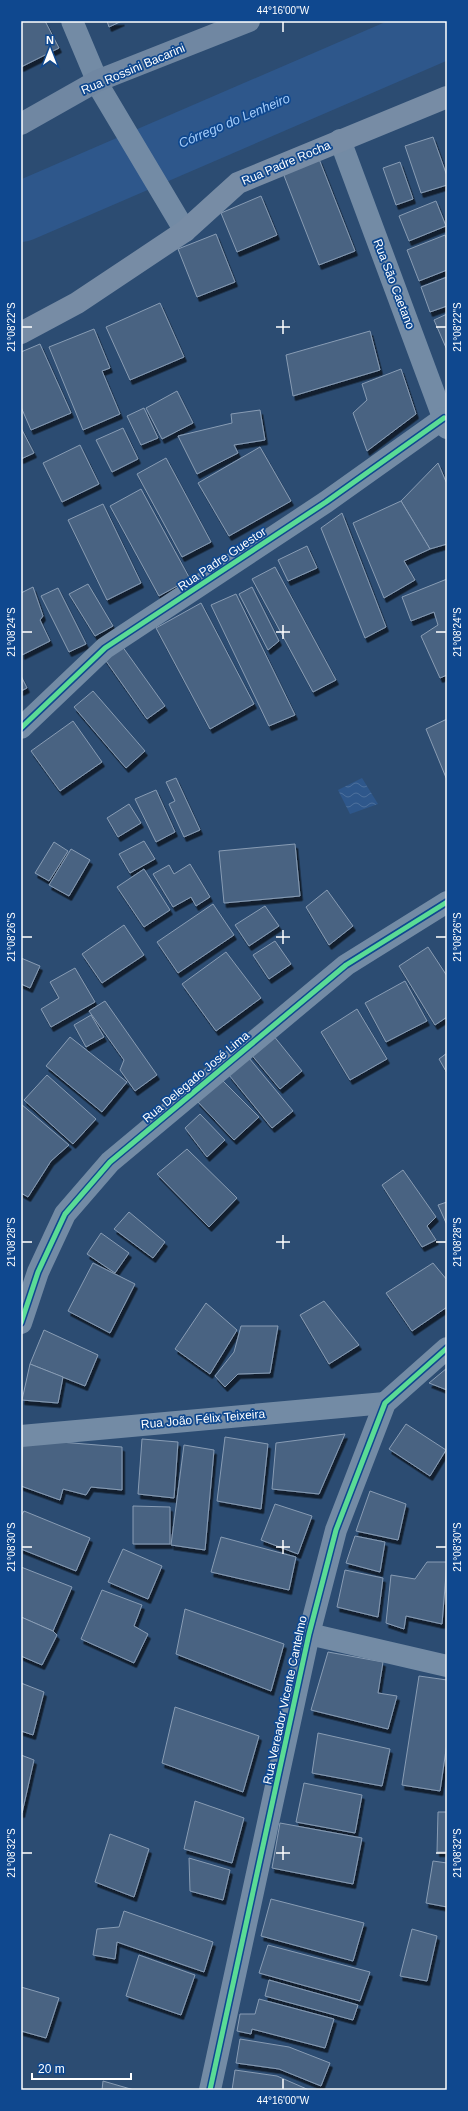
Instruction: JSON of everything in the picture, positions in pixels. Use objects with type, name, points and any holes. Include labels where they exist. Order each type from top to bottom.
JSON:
[{"type":"highway","name":"Rua Padre Rocha","points":[[21,333],[77,303],[185,231],[238,183],[340,140],[447,98]]},
{"type":"main road","name":"Rua Rossini Bacarini","points":[[21,124],[99,86],[249,21]]},
{"type":"street","points":[[72,21],[99,86],[159,190],[185,231]]},
{"type":"street","name":"Rua São Caetano","points":[[340,140],[446,423]]},
{"type":"street","name":"Rua Padre Guestor","points":[[21,728],[104,648],[446,423]]},
{"type":"street","name":"Rua Delegado José Lima","points":[[21,1323],[38,1272],[65,1214],[110,1162],[346,965],[447,902]]},
{"type":"street","name":"Rua Vereador Vicente Cantelmo","points":[[210,2090],[309,1634],[336,1530],[385,1403],[447,1348]]},
{"type":"street","name":"Rua João Félix Teixeira","points":[[21,1436],[385,1403]]},
{"type":"street","points":[[309,1634],[447,1666]]},
{"type":"water","points":[[362,778],[378,804],[350,814],[338,790]]},
{"type":"building","points":[[21,21],[45,21],[59,48],[21,67]]},
{"type":"building","points":[[107,21],[122,21],[109,27]]},
{"type":"building","points":[[433,137],[447,176],[447,185],[421,193],[405,146]]},
{"type":"building","points":[[319,159],[355,251],[319,265],[283,173]]},
{"type":"building","points":[[400,162],[413,199],[396,205],[383,168]]},
{"type":"building","points":[[261,196],[277,235],[237,252],[221,213]]},
{"type":"building","points":[[436,201],[446,226],[409,241],[399,216]]},
{"type":"building","points":[[216,234],[235,282],[197,297],[178,249]]},
{"type":"building","points":[[445,235],[447,240],[447,270],[419,281],[407,250]]},
{"type":"building","points":[[447,277],[447,306],[430,312],[421,287]]},
{"type":"building","points":[[160,303],[184,357],[130,380],[106,327]]},
{"type":"building","points":[[447,314],[447,350],[434,320]]},
{"type":"building","points":[[94,329],[110,368],[102,371],[120,414],[83,430],[49,347]]},
{"type":"building","points":[[370,331],[380,370],[293,396],[286,355]]},
{"type":"building","points":[[40,344],[71,413],[31,430],[21,407],[21,352]]},
{"type":"building","points":[[401,369],[416,414],[367,451],[353,413],[367,400],[362,384]]},
{"type":"building","points":[[177,391],[193,423],[162,439],[146,408]]},
{"type":"building","points":[[144,408],[158,438],[141,445],[127,416]]},
{"type":"building","points":[[260,410],[265,440],[234,445],[238,453],[197,474],[178,436],[232,423],[231,414]]},
{"type":"building","points":[[21,428],[34,453],[21,459]]},
{"type":"building","points":[[123,428],[138,459],[112,472],[96,440]]},
{"type":"building","points":[[80,445],[99,484],[62,502],[43,463]]},
{"type":"building","points":[[260,447],[291,501],[229,536],[198,483]]},
{"type":"building","points":[[166,458],[211,542],[182,557],[137,474]]},
{"type":"building","points":[[438,463],[447,484],[447,544],[430,549],[401,501]]},
{"type":"building","points":[[141,489],[190,579],[159,596],[110,506]]},
{"type":"building","points":[[401,501],[430,549],[404,561],[415,580],[384,598],[353,523]]},
{"type":"building","points":[[103,504],[141,583],[107,600],[68,520]]},
{"type":"building","points":[[342,513],[386,627],[365,638],[321,528]]},
{"type":"building","points":[[307,546],[317,568],[288,581],[278,560]]},
{"type":"building","points":[[275,567],[336,680],[313,692],[252,579]]},
{"type":"building","points":[[447,579],[447,675],[440,678],[421,636],[438,625],[434,612],[411,621],[402,597]]},
{"type":"building","points":[[88,584],[113,626],[95,636],[69,594]]},
{"type":"building","points":[[33,587],[43,616],[40,620],[50,641],[22,655],[21,593]]},
{"type":"building","points":[[252,587],[279,641],[268,650],[239,594]]},
{"type":"building","points":[[58,588],[86,644],[69,652],[41,596]]},
{"type":"building","points":[[236,594],[295,715],[269,726],[211,605]]},
{"type":"building","points":[[201,603],[254,704],[210,729],[156,628]]},
{"type":"building","points":[[122,646],[165,706],[147,719],[104,658]]},
{"type":"building","points":[[21,676],[27,688],[21,691]]},
{"type":"building","points":[[93,691],[145,751],[126,768],[74,707]]},
{"type":"building","points":[[447,719],[447,780],[426,729]]},
{"type":"building","points":[[73,721],[102,762],[60,791],[31,751]]},
{"type":"building","points":[[176,778],[200,830],[184,837],[169,804],[175,801],[166,782]]},
{"type":"building","points":[[156,790],[175,832],[156,842],[135,799]]},
{"type":"building","points":[[129,804],[141,823],[118,837],[107,818]]},
{"type":"building","points":[[144,841],[155,859],[130,873],[119,854]]},
{"type":"building","points":[[54,842],[68,851],[49,881],[35,873]]},
{"type":"building","points":[[295,844],[300,896],[224,903],[219,851]]},
{"type":"building","points":[[71,849],[90,860],[69,896],[49,885]]},
{"type":"building","points":[[190,864],[210,897],[196,906],[191,897],[173,907],[153,874],[169,865],[174,874]]},
{"type":"building","points":[[144,869],[170,910],[144,927],[117,887]]},
{"type":"building","points":[[327,890],[353,926],[329,945],[306,907]]},
{"type":"building","points":[[213,904],[234,935],[178,973],[157,942]]},
{"type":"building","points":[[265,906],[279,926],[249,946],[235,925]]},
{"type":"building","points":[[124,925],[144,955],[102,983],[82,954]]},
{"type":"building","points":[[275,941],[291,964],[269,979],[253,955]]},
{"type":"building","points":[[428,947],[447,976],[447,1017],[435,1025],[399,966]]},
{"type":"building","points":[[226,952],[261,998],[216,1031],[182,984]]},
{"type":"building","points":[[21,958],[40,966],[30,988],[21,984]]},
{"type":"building","points":[[75,968],[95,1002],[51,1027],[41,1009],[59,998],[50,982]]},
{"type":"building","points":[[405,981],[427,1021],[386,1042],[365,1003]]},
{"type":"building","points":[[105,1001],[157,1075],[135,1091],[120,1070],[124,1060],[89,1011]]},
{"type":"building","points":[[357,1009],[387,1059],[350,1080],[321,1032]]},
{"type":"building","points":[[91,1015],[104,1037],[86,1047],[74,1025]]},
{"type":"building","points":[[273,1035],[302,1071],[280,1089],[250,1053]]},
{"type":"building","points":[[70,1037],[127,1082],[102,1112],[46,1066]]},
{"type":"building","points":[[447,1053],[447,1073],[439,1059]]},
{"type":"building","points":[[249,1058],[293,1111],[272,1128],[229,1075]]},
{"type":"building","points":[[47,1075],[96,1119],[73,1144],[24,1100]]},
{"type":"building","points":[[221,1079],[259,1117],[234,1140],[197,1101]]},
{"type":"building","points":[[21,1104],[69,1145],[51,1161],[28,1197],[21,1193]]},
{"type":"building","points":[[200,1114],[225,1140],[207,1157],[185,1128]]},
{"type":"building","points":[[187,1149],[237,1198],[209,1227],[157,1174]]},
{"type":"building","points":[[403,1170],[436,1217],[427,1226],[436,1240],[422,1247],[382,1185]]},
{"type":"building","points":[[447,1202],[447,1225],[438,1205]]},
{"type":"building","points":[[129,1212],[165,1242],[153,1258],[114,1229]]},
{"type":"building","points":[[101,1233],[129,1253],[115,1273],[87,1254]]},
{"type":"building","points":[[93,1263],[135,1284],[110,1333],[68,1311]]},
{"type":"building","points":[[433,1263],[447,1280],[447,1307],[412,1331],[386,1293]]},
{"type":"building","points":[[324,1301],[359,1345],[329,1364],[300,1315]]},
{"type":"building","points":[[206,1303],[237,1330],[210,1374],[175,1349]]},
{"type":"building","points":[[241,1326],[278,1326],[270,1373],[238,1374],[225,1387],[215,1376],[234,1352]]},
{"type":"building","points":[[44,1330],[98,1355],[85,1386],[30,1364]]},
{"type":"building","points":[[30,1364],[63,1377],[58,1403],[22,1400]]},
{"type":"building","points":[[447,1368],[447,1390],[429,1383]]},
{"type":"building","points":[[406,1424],[446,1450],[430,1476],[389,1449]]},
{"type":"building","points":[[345,1434],[319,1494],[272,1489],[276,1443]]},
{"type":"building","points":[[225,1437],[268,1444],[261,1509],[217,1501]]},
{"type":"building","points":[[23,1439],[122,1447],[122,1490],[91,1487],[86,1495],[63,1489],[60,1500],[21,1486]]},
{"type":"building","points":[[142,1439],[178,1442],[174,1498],[138,1494]]},
{"type":"building","points":[[184,1445],[214,1450],[205,1550],[171,1545]]},
{"type":"building","points":[[370,1491],[406,1504],[398,1540],[356,1531]]},
{"type":"building","points":[[275,1504],[312,1516],[298,1554],[261,1540]]},
{"type":"building","points":[[133,1506],[170,1507],[170,1544],[133,1544]]},
{"type":"building","points":[[24,1511],[90,1538],[76,1571],[21,1549],[21,1516]]},
{"type":"building","points":[[355,1536],[385,1542],[380,1572],[346,1563]]},
{"type":"building","points":[[221,1537],[296,1557],[289,1590],[211,1572]]},
{"type":"building","points":[[123,1549],[162,1566],[148,1599],[108,1582]]},
{"type":"building","points":[[427,1562],[447,1562],[442,1624],[406,1616],[404,1629],[386,1623],[391,1575],[415,1579]]},
{"type":"building","points":[[21,1567],[72,1587],[53,1631],[21,1617]]},
{"type":"building","points":[[345,1570],[383,1578],[378,1617],[337,1607]]},
{"type":"building","points":[[102,1590],[142,1605],[134,1626],[148,1634],[134,1663],[81,1639]]},
{"type":"building","points":[[185,1609],[284,1644],[271,1691],[176,1654]]},
{"type":"building","points":[[21,1617],[53,1631],[57,1635],[42,1665],[21,1656]]},
{"type":"building","points":[[328,1652],[383,1662],[378,1693],[397,1696],[388,1729],[311,1710]]},
{"type":"building","points":[[419,1676],[447,1680],[447,1743],[440,1791],[402,1785]]},
{"type":"building","points":[[21,1683],[44,1692],[33,1735],[21,1731]]},
{"type":"building","points":[[175,1707],[259,1736],[243,1792],[162,1763]]},
{"type":"building","points":[[318,1733],[390,1749],[382,1786],[312,1773]]},
{"type":"building","points":[[21,1755],[34,1760],[22,1813],[21,1813]]},
{"type":"building","points":[[304,1783],[362,1795],[355,1833],[296,1822]]},
{"type":"building","points":[[195,1801],[244,1818],[232,1863],[184,1849]]},
{"type":"building","points":[[438,1812],[447,1812],[447,1852],[437,1852]]},
{"type":"building","points":[[280,1823],[362,1838],[353,1884],[272,1868]]},
{"type":"building","points":[[110,1834],[149,1849],[134,1897],[95,1882]]},
{"type":"building","points":[[189,1858],[230,1870],[223,1900],[190,1891]]},
{"type":"building","points":[[433,1861],[447,1863],[447,1907],[426,1903]]},
{"type":"building","points":[[271,1899],[364,1923],[353,1961],[261,1936]]},
{"type":"building","points":[[124,1911],[213,1942],[204,1972],[117,1942],[115,1959],[93,1955],[97,1929],[119,1927]]},
{"type":"building","points":[[412,1929],[437,1936],[427,1981],[400,1976]]},
{"type":"building","points":[[268,1945],[370,1972],[360,2001],[259,1973]]},
{"type":"building","points":[[139,1955],[195,1975],[181,2015],[126,1996]]},
{"type":"building","points":[[269,1980],[358,2005],[353,2020],[265,1996]]},
{"type":"building","points":[[21,1987],[59,1998],[46,2038],[21,2031]]},
{"type":"building","points":[[259,1999],[334,2019],[325,2048],[252,2029],[251,2034],[237,2031],[240,2014],[255,2014]]},
{"type":"building","points":[[240,2039],[289,2047],[330,2063],[321,2086],[279,2069],[236,2063]]},
{"type":"building","points":[[235,2070],[277,2076],[309,2090],[232,2090]]},
{"type":"building","points":[[103,2081],[134,2090],[102,2090]]},
{"type":"waterway","name":"Córrego do Lenheiro","points":[[21,212],[447,28]]},
{"type":"cycle path","points":[[21,728],[105,648],[326,502],[444,418]]},
{"type":"cycle path","points":[[21,1323],[38,1272],[65,1214],[110,1162],[346,965],[447,902]]},
{"type":"cycle path","points":[[210,2090],[309,1634],[336,1530],[385,1403],[447,1348]]}]
